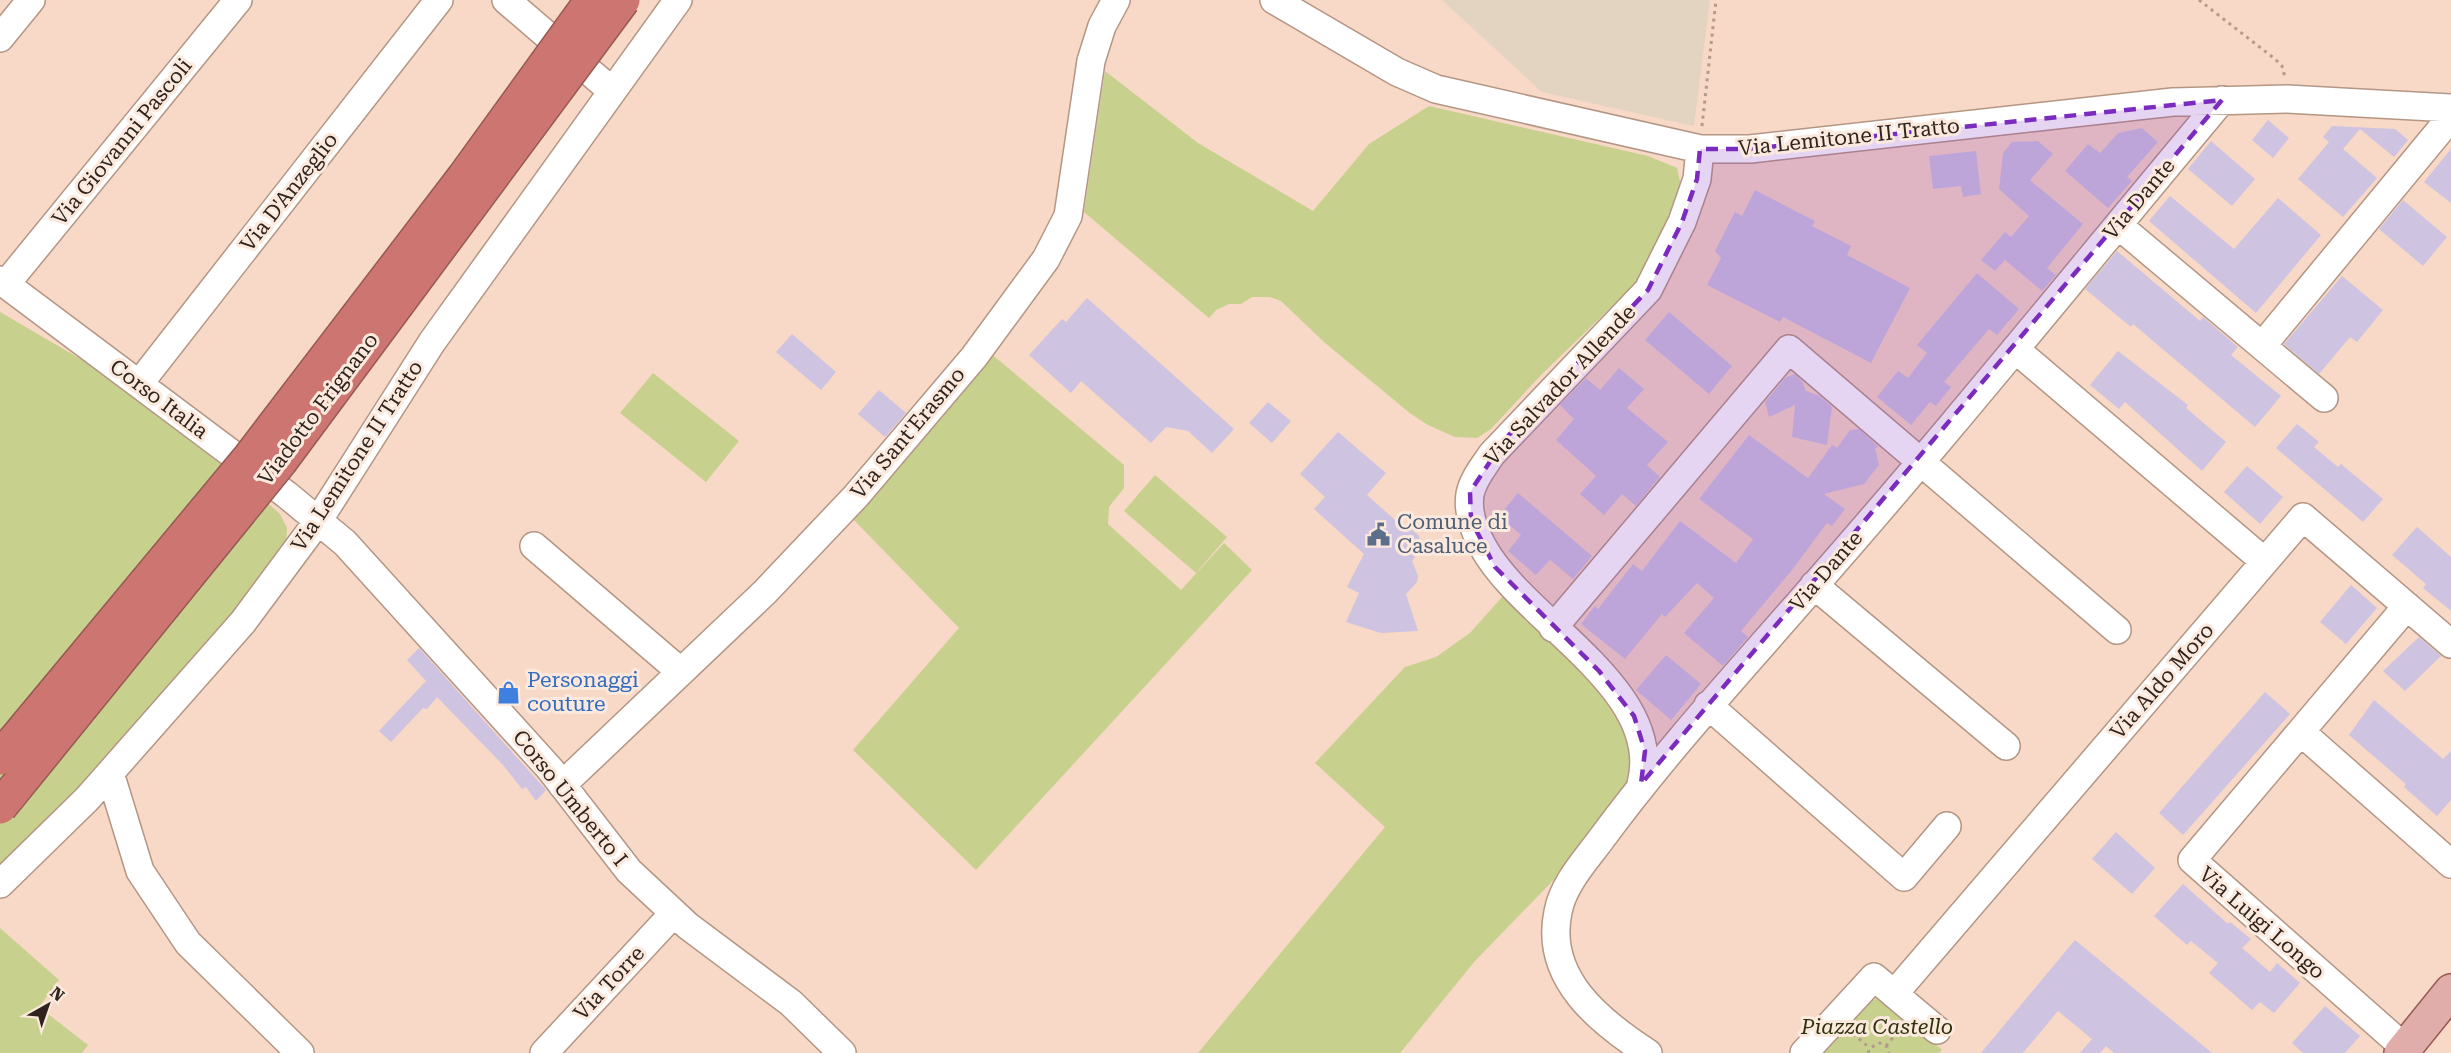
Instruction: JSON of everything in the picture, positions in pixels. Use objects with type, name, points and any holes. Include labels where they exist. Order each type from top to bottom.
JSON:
[{"type":"highway","name":"Viadotto Frignano","points":[[0,758],[250,457],[464,177],[592,0]]},
{"type":"highway","name":"Viadotto Frignano","points":[[0,807],[280,462],[623,0]]},
{"type":"main road","points":[[2403,1051],[2451,991]]},
{"type":"street","points":[[0,38],[31,0]]},
{"type":"street","name":"Via Giovanni Pascoli","points":[[3,282],[238,0]]},
{"type":"street","name":"Via D'Anzeglio","points":[[139,384],[440,0]]},
{"type":"street","points":[[506,0],[612,91]]},
{"type":"street","name":"Via Lemitone II Tratto","points":[[0,884],[87,799],[243,622],[318,521],[432,342],[678,0]]},
{"type":"street","name":"Via Sant'Erasmo","points":[[562,784],[765,592],[856,496],[974,357],[1046,260],[1068,216],[1091,60],[1102,26],[1116,0]]},
{"type":"street","name":"Via Lemitone II Tratto","points":[[1274,0],[1397,72],[1436,89],[1700,149],[1750,149],[2161,103],[2287,99],[2451,108]]},
{"type":"street","name":"Via Dante","points":[[1648,1053],[1611,1029],[1582,1000],[1563,966],[1557,945],[1556,926],[1562,898],[1573,878],[1641,784],[1815,585],[2222,100]]},
{"type":"street","points":[[2262,346],[2451,117]]},
{"type":"street","name":"Via Salvador Allende","points":[[1641,784],[1646,766],[1645,751],[1634,716],[1611,684],[1494,567],[1471,519],[1470,492],[1477,477],[1505,439],[1648,290],[1682,222],[1697,179],[1700,149]]},
{"type":"street","points":[[2118,225],[2324,399]]},
{"type":"street","name":"Corso Italia","points":[[3,282],[318,521]]},
{"type":"street","points":[[1554,628],[1789,349],[2117,630]]},
{"type":"street","points":[[2015,349],[2264,561]]},
{"type":"street","name":"Via Aldo Moro","points":[[1894,994],[2303,517],[2451,644]]},
{"type":"street","name":"Corso Umberto I","points":[[318,521],[345,543],[562,784],[629,871],[674,913],[791,1003],[842,1053]]},
{"type":"street","points":[[534,546],[681,672]]},
{"type":"street","points":[[1815,585],[2007,747]]},
{"type":"street","points":[[2407,606],[2302,733],[2451,864]]},
{"type":"street","points":[[1708,705],[1904,877],[1947,826]]},
{"type":"street","name":"Via Luigi Longo","points":[[2302,733],[2192,860],[2403,1051]]},
{"type":"street","points":[[110,773],[140,871],[188,943],[300,1053]]},
{"type":"street","name":"Via Torre","points":[[544,1053],[674,913]]},
{"type":"street","points":[[1804,1053],[1874,977],[1937,1030]]},
{"type":"path","points":[[1700,149],[1716,0]]},
{"type":"path","points":[[2199,0],[2282,66],[2287,99]]},
{"type":"path","points":[[1894,1023],[1901,1029]]},
{"type":"path","points":[[1886,1046],[1905,1024]]},
{"type":"path","points":[[1847,1040],[1860,1025]]},
{"type":"path","points":[[1848,1029],[1870,1048]]},
{"type":"path","points":[[1868,1053],[1870,1048],[1880,1043],[1886,1046],[1889,1053]]},
{"type":"highlighted area","points":[[2222,100],[1641,784],[1645,751],[1634,716],[1599,671],[1495,567],[1471,520],[1470,492],[1505,439],[1648,290],[1682,222],[1697,179],[1700,149],[1750,149]]},
{"type":"shaded area","points":[[1442,0],[1710,0],[1694,126],[1542,92]]},
{"type":"green space","points":[[1105,71],[1198,143],[1313,211],[1369,144],[1429,106],[1648,156],[1677,168],[1681,186],[1648,264],[1635,284],[1541,375],[1491,429],[1477,438],[1455,437],[1428,425],[1411,414],[1324,342],[1281,301],[1270,297],[1252,297],[1241,304],[1229,304],[1216,310],[1209,318],[1084,212]]},
{"type":"green space","points":[[0,312],[113,378],[216,457],[280,514],[287,528],[286,545],[257,587],[65,805],[0,868]]},
{"type":"green space","points":[[989,352],[1124,465],[1124,488],[1109,507],[1108,524],[1181,590],[1224,543],[1252,570],[976,870],[853,750],[959,628],[852,518]]},
{"type":"green space","points":[[653,373],[739,441],[706,482],[620,413]]},
{"type":"green space","points":[[1155,475],[1227,537],[1196,573],[1124,511]]},
{"type":"green space","points":[[1504,595],[1595,682],[1615,710],[1630,739],[1631,781],[1569,864],[1475,961],[1400,1053],[1198,1053],[1385,827],[1315,763],[1405,667],[1436,657],[1470,633]]},
{"type":"green space","points":[[0,928],[59,980],[39,1007],[88,1045],[82,1053],[0,1053]]},
{"type":"green space","name":"Piazza Castello","points":[[1876,999],[1891,1003],[1942,1050],[1939,1053],[1818,1053],[1866,1002]]},
{"type":"building","points":[[2268,120],[2289,138],[2273,158],[2252,140]]},
{"type":"building","points":[[2332,126],[2395,129],[2408,140],[2394,157],[2360,129],[2343,149],[2377,178],[2343,217],[2298,179],[2329,142],[2323,137]]},
{"type":"building","points":[[2142,128],[2158,142],[2127,177],[2132,181],[2108,208],[2065,171],[2088,144],[2100,153],[2118,133]]},
{"type":"building","points":[[2038,141],[2053,154],[2030,180],[2083,224],[2047,268],[2056,275],[2042,291],[2005,260],[1995,271],[1981,260],[2005,232],[2011,237],[2029,216],[1999,189],[2003,153],[2012,142]]},
{"type":"building","points":[[2211,141],[2255,179],[2232,206],[2188,169]]},
{"type":"building","points":[[2451,149],[2451,203],[2424,182]]},
{"type":"building","points":[[1976,151],[1981,194],[1963,197],[1961,186],[1933,189],[1929,156]]},
{"type":"building","points":[[1755,190],[1815,221],[1812,226],[1851,246],[1847,255],[1910,288],[1871,363],[1783,317],[1780,322],[1707,285],[1721,258],[1715,251],[1735,212],[1742,216]]},
{"type":"building","points":[[2170,196],[2234,249],[2278,198],[2321,235],[2256,313],[2149,221]]},
{"type":"building","points":[[2403,200],[2447,237],[2423,266],[2379,229]]},
{"type":"building","points":[[2117,251],[2200,321],[2203,317],[2238,347],[2231,355],[2281,396],[2255,427],[2133,324],[2131,327],[2085,289]]},
{"type":"building","points":[[1977,273],[2019,309],[1997,335],[1989,329],[1944,382],[1951,387],[1936,406],[1930,402],[1911,425],[1877,397],[1898,371],[1908,378],[1927,353],[1917,345]]},
{"type":"building","points":[[2342,276],[2383,310],[2357,342],[2350,337],[2319,374],[2284,344]]},
{"type":"building","points":[[1087,298],[1234,429],[1212,453],[1188,431],[1166,427],[1151,443],[1081,381],[1071,393],[1029,355],[1062,319],[1066,322]]},
{"type":"building","points":[[1669,312],[1732,366],[1709,394],[1645,340]]},
{"type":"building","points":[[792,334],[836,372],[821,390],[776,352]]},
{"type":"building","points":[[2118,351],[2188,405],[2186,408],[2226,442],[2202,471],[2125,402],[2119,409],[2090,385]]},
{"type":"building","points":[[1619,368],[1644,389],[1627,408],[1668,442],[1647,465],[1660,477],[1636,506],[1622,494],[1604,515],[1580,494],[1596,476],[1556,440],[1574,419],[1560,405],[1586,378],[1600,390]]},
{"type":"building","points":[[1795,374],[1802,381],[1806,391],[1820,396],[1832,407],[1827,445],[1792,437],[1795,405],[1769,417],[1765,402],[1785,378]]},
{"type":"building","points":[[879,390],[906,413],[885,437],[858,414]]},
{"type":"building","points":[[1268,402],[1291,421],[1272,443],[1249,423]]},
{"type":"building","points":[[2297,424],[2319,442],[2314,447],[2338,467],[2341,464],[2383,499],[2363,522],[2276,448]]},
{"type":"building","points":[[1859,429],[1879,447],[1875,448],[1879,465],[1864,484],[1824,494],[1845,509],[1832,526],[1827,523],[1792,570],[1741,631],[1748,637],[1723,666],[1684,633],[1714,598],[1697,583],[1665,617],[1662,614],[1625,659],[1581,624],[1595,606],[1598,609],[1633,564],[1642,571],[1680,521],[1736,563],[1753,539],[1699,499],[1749,435],[1808,478],[1832,445],[1837,448],[1850,430]]},
{"type":"building","name":"Comune di Casaluce","points":[[1338,432],[1386,473],[1367,495],[1395,520],[1411,528],[1419,536],[1421,548],[1412,561],[1418,576],[1417,582],[1406,594],[1418,631],[1381,633],[1346,622],[1359,593],[1347,587],[1364,554],[1314,509],[1325,497],[1300,474]]},
{"type":"building","points":[[2247,466],[2283,497],[2260,524],[2224,492]]},
{"type":"building","points":[[1518,493],[1592,556],[1573,579],[1550,560],[1536,575],[1508,551],[1521,535],[1499,516]]},
{"type":"building","points":[[2417,527],[2451,557],[2451,611],[2423,588],[2426,584],[2392,555]]},
{"type":"building","points":[[2351,585],[2377,608],[2346,644],[2320,622]]},
{"type":"building","points":[[2419,637],[2441,656],[2405,691],[2383,671]]},
{"type":"building","points":[[419,648],[546,790],[536,801],[526,787],[522,789],[503,765],[437,697],[427,709],[423,708],[391,742],[379,731],[426,681],[407,660]]},
{"type":"building","points":[[1666,655],[1701,684],[1671,720],[1636,690]]},
{"type":"building","points":[[2265,692],[2290,714],[2183,835],[2159,813]]},
{"type":"building","points":[[2374,700],[2443,759],[2451,751],[2451,800],[2437,816],[2404,787],[2406,784],[2349,735]]},
{"type":"building","points":[[2116,832],[2155,868],[2132,894],[2092,859]]},
{"type":"building","points":[[2183,884],[2228,924],[2230,922],[2251,939],[2242,948],[2270,972],[2277,963],[2300,983],[2274,1013],[2260,1002],[2252,1010],[2209,973],[2218,963],[2191,941],[2187,945],[2154,916]]},
{"type":"building","points":[[2075,940],[2212,1053],[2114,1053],[2106,1046],[2100,1053],[2080,1053],[2092,1039],[2058,1011],[2023,1053],[1981,1053]]},
{"type":"building","points":[[2325,1006],[2360,1036],[2345,1053],[2303,1053],[2292,1043]]},
{"type":"place","name":"Comune di Casaluce","points":[[1379,534]]},
{"type":"place","name":"Personaggi couture","points":[[509,692]]}]
